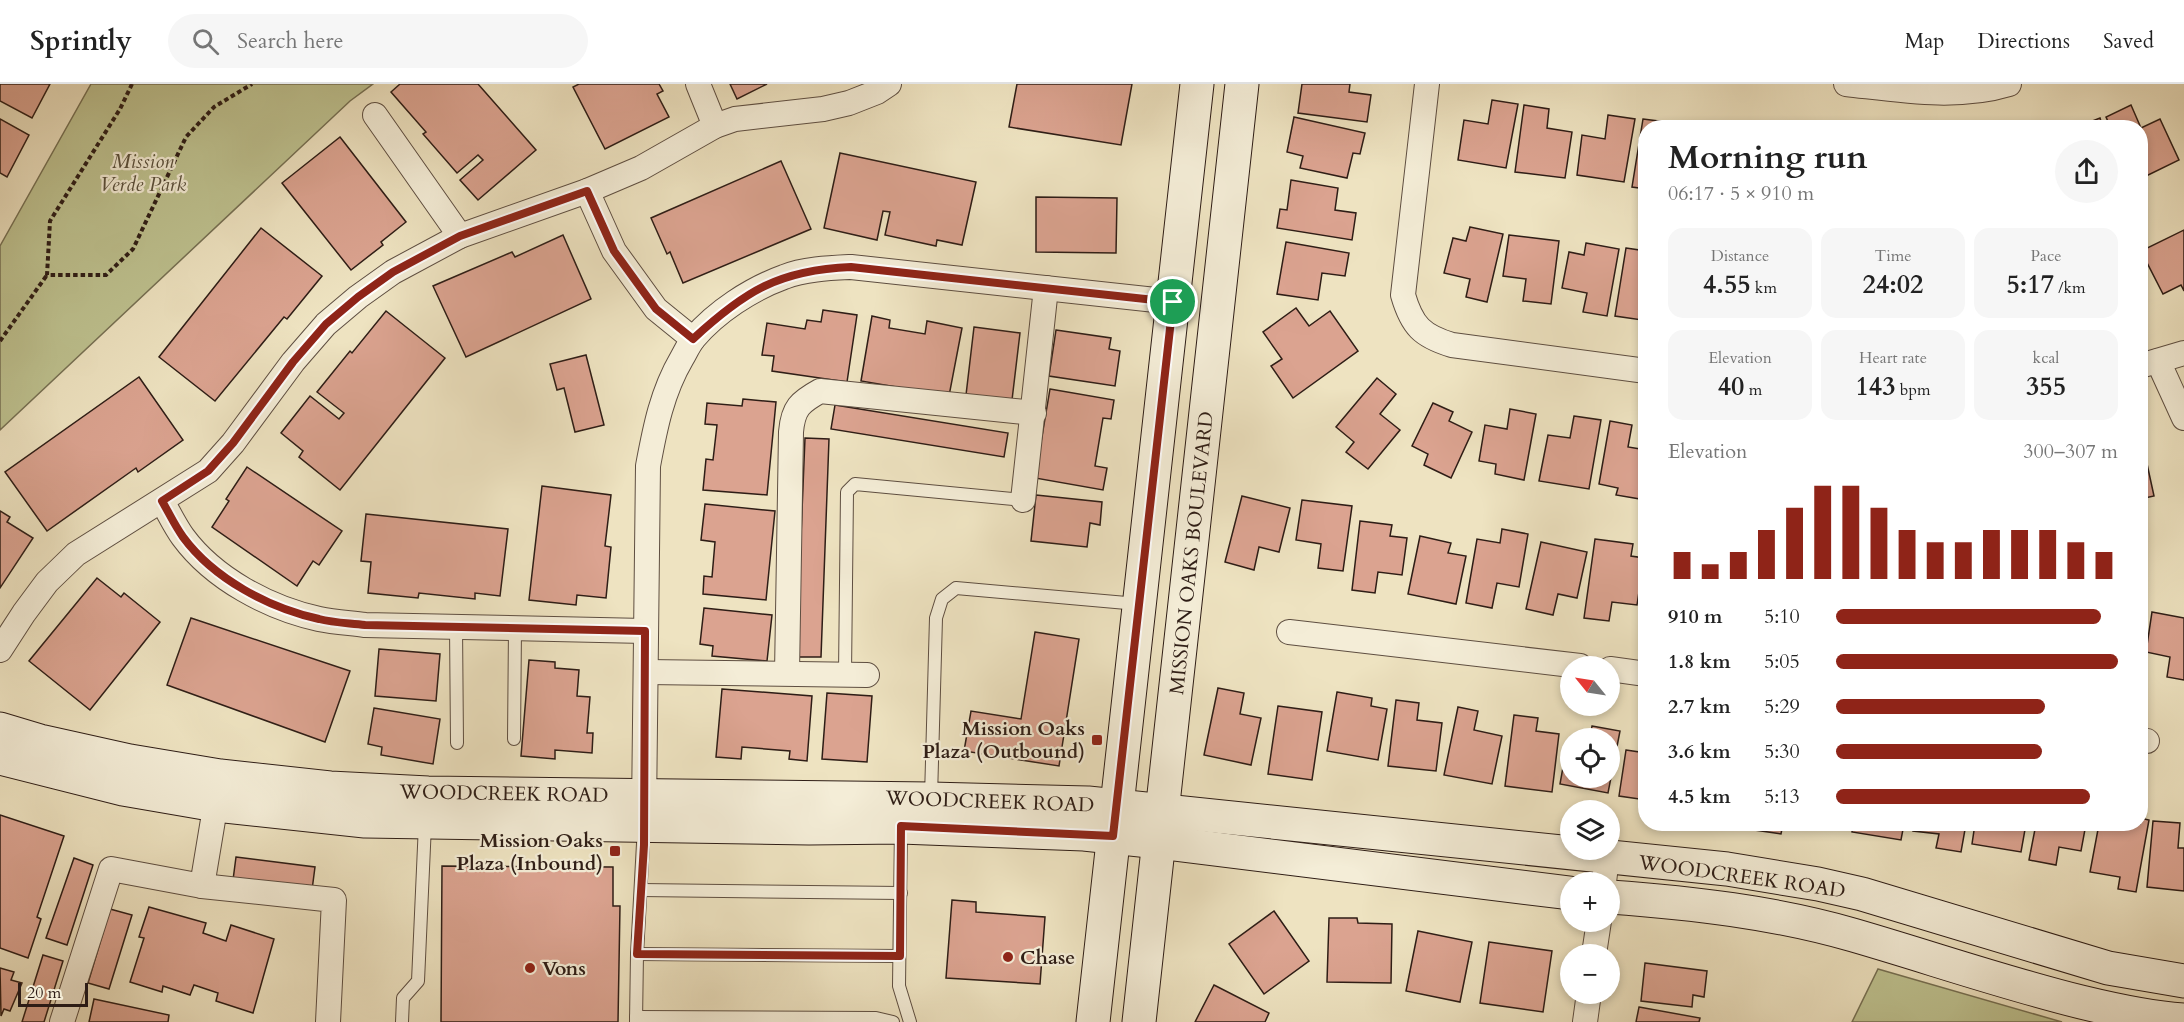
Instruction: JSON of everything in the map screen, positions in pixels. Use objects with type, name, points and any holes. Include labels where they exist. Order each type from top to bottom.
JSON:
[{"type":"main road","points":[[1093,1022],[1197,84]]},
{"type":"main road","name":"MISSION OAKS BOULEVARD","points":[[1139,1022],[1242,84]]},
{"type":"main road","name":"WOODCREEK ROAD","points":[[0,729],[40,741],[130,761],[218,790],[365,821],[426,823],[644,810],[931,799],[1029,800],[1115,821],[1161,826],[1605,870],[1727,870],[1818,884],[1862,894],[2108,968],[2184,981]]},
{"type":"main road","name":"WOODCREEK ROAD","points":[[0,758],[123,789],[330,788],[417,792],[644,810],[809,828],[1115,821]]},
{"type":"main road","name":"WOODCREEK ROAD","points":[[1161,826],[1560,891]]},
{"type":"main road","name":"WOODCREEK ROAD","points":[[1620,898],[1757,913],[1850,934],[2056,996],[2115,1010],[2184,1020]]},
{"type":"street","points":[[698,84],[715,126]]},
{"type":"street","points":[[0,650],[47,582],[76,554],[208,471],[233,443],[293,362],[326,324],[393,272],[460,236],[587,191],[641,168],[715,126],[735,119],[823,109],[877,92],[889,84]]},
{"type":"street","points":[[1427,84],[1403,295],[1408,312],[1418,327],[1432,339],[1452,345],[1638,370]]},
{"type":"street","points":[[1846,84],[1934,94],[1998,88],[2009,84]]},
{"type":"street","points":[[375,115],[460,236]]},
{"type":"street","points":[[587,191],[614,251],[656,309],[693,339]]},
{"type":"street","points":[[644,810],[648,466],[659,412],[668,387],[693,339],[720,314],[752,292],[785,276],[830,268],[851,267],[1173,302]]},
{"type":"street","points":[[1023,500],[1047,288]]},
{"type":"street","points":[[2184,353],[2149,364],[2184,418]]},
{"type":"street","points":[[787,673],[791,432],[793,415],[804,400],[820,391],[1034,413]]},
{"type":"street","points":[[162,501],[183,537],[212,567],[266,601],[320,620],[365,625],[645,631]]},
{"type":"street","points":[[1289,633],[1560,664]]},
{"type":"street","points":[[1620,670],[1638,673]]},
{"type":"street","points":[[646,672],[856,675]]},
{"type":"street","points":[[202,886],[218,790]]},
{"type":"street","points":[[62,1022],[111,869],[202,886],[334,900],[328,1022]]},
{"type":"street","points":[[1585,1022],[1587,1004]]},
{"type":"lane","points":[[856,675],[847,492],[855,484],[1023,500]]},
{"type":"lane","points":[[931,799],[936,618],[942,599],[957,588],[1140,604]]},
{"type":"lane","points":[[456,626],[457,743]]},
{"type":"lane","points":[[514,739],[515,627]]},
{"type":"lane","points":[[644,810],[636,1020],[876,1018],[893,1022]]},
{"type":"lane","points":[[402,1022],[403,998],[418,981],[426,823]]},
{"type":"lane","points":[[901,826],[899,986],[910,1022]]},
{"type":"lane","points":[[641,890],[901,893]]},
{"type":"lane","points":[[637,954],[900,956]]},
{"type":"path","points":[[0,341],[47,275],[50,221],[120,109],[132,84]]},
{"type":"path","points":[[47,275],[106,274],[134,249],[186,137],[214,107],[252,84]]},
{"type":"green space","name":"Mission Verde Park","points":[[91,84],[373,84],[350,101],[0,430],[0,246]]},
{"type":"green space","points":[[1878,969],[2062,1022],[1852,1022]]},
{"type":"building","points":[[0,84],[50,84],[32,118],[0,101]]},
{"type":"building","points":[[400,84],[478,84],[536,150],[478,200],[460,180],[483,160],[478,155],[457,173],[423,134],[426,132],[391,92]]},
{"type":"building","points":[[579,84],[659,84],[663,91],[657,94],[669,117],[605,149],[573,87]]},
{"type":"building","points":[[730,84],[767,84],[737,99]]},
{"type":"building","points":[[1017,84],[1132,84],[1121,145],[1009,127]]},
{"type":"building","points":[[1302,84],[1350,84],[1349,92],[1371,95],[1367,122],[1298,113]]},
{"type":"building","points":[[1492,100],[1518,104],[1506,168],[1458,160],[1464,120],[1488,124]]},
{"type":"building","points":[[1524,105],[1549,109],[1547,128],[1572,132],[1565,178],[1515,172]]},
{"type":"building","points":[[2131,105],[2138,120],[2107,120],[2106,117]]},
{"type":"building","points":[[1608,115],[1635,119],[1624,182],[1577,175],[1582,135],[1605,139]]},
{"type":"building","points":[[1294,117],[1365,133],[1360,154],[1353,153],[1347,178],[1300,168],[1303,156],[1287,152]]},
{"type":"building","points":[[0,119],[29,135],[7,177],[0,173]]},
{"type":"building","points":[[2160,119],[2179,160],[2148,175],[2148,125]]},
{"type":"building","points":[[340,137],[406,222],[381,242],[383,245],[351,270],[282,183]]},
{"type":"building","points":[[1638,150],[1638,188],[1632,187]]},
{"type":"building","points":[[840,153],[976,182],[962,245],[937,240],[936,246],[885,235],[890,212],[883,211],[877,240],[824,228]]},
{"type":"building","points":[[781,161],[811,229],[683,283],[670,252],[667,254],[651,218]]},
{"type":"building","points":[[1291,180],[1338,188],[1335,210],[1356,213],[1352,240],[1277,228],[1280,209],[1287,210]]},
{"type":"building","points":[[1036,197],[1117,198],[1116,253],[1036,252]]},
{"type":"building","points":[[1470,227],[1503,234],[1487,302],[1466,297],[1470,279],[1444,273],[1453,238],[1466,241]]},
{"type":"building","points":[[261,228],[322,276],[287,319],[284,317],[215,401],[159,357]]},
{"type":"building","points":[[2184,230],[2184,291],[2181,285],[2163,294],[2148,265],[2148,248]]},
{"type":"building","points":[[563,235],[591,299],[466,357],[433,286],[512,252],[515,257]]},
{"type":"building","points":[[1509,235],[1559,241],[1551,304],[1523,301],[1526,279],[1503,276]]},
{"type":"building","points":[[1286,242],[1349,253],[1345,276],[1322,273],[1318,300],[1277,294]]},
{"type":"building","points":[[1586,243],[1619,249],[1607,316],[1583,312],[1587,293],[1562,288],[1569,252],[1584,255]]},
{"type":"building","points":[[1626,248],[1638,250],[1638,319],[1615,316]]},
{"type":"building","points":[[1296,308],[1309,326],[1330,311],[1358,351],[1293,398],[1271,366],[1282,359],[1263,332]]},
{"type":"building","points":[[823,310],[857,315],[847,382],[772,371],[774,356],[762,355],[767,323],[805,329],[807,320],[821,322]]},
{"type":"building","points":[[386,311],[445,358],[340,490],[299,457],[303,451],[281,433],[310,396],[339,419],[344,413],[317,392]]},
{"type":"building","points":[[872,316],[890,320],[889,328],[925,334],[927,321],[962,328],[949,396],[861,381]]},
{"type":"building","points":[[974,327],[1020,333],[1012,400],[966,395]]},
{"type":"building","points":[[1056,330],[1111,338],[1109,349],[1120,351],[1115,386],[1049,376]]},
{"type":"building","points":[[586,355],[604,425],[575,432],[564,388],[557,390],[550,364]]},
{"type":"building","points":[[139,377],[183,440],[138,472],[136,468],[47,531],[5,472]]},
{"type":"building","points":[[1377,378],[1396,394],[1380,414],[1400,430],[1368,469],[1346,452],[1354,442],[1336,427]]},
{"type":"building","points":[[1050,389],[1114,400],[1111,419],[1103,418],[1095,466],[1107,468],[1103,490],[1035,478]]},
{"type":"building","points":[[743,399],[776,402],[767,495],[703,490],[706,459],[713,460],[717,425],[705,424],[707,403],[742,406]]},
{"type":"building","points":[[1433,403],[1453,412],[1449,421],[1472,432],[1451,478],[1424,465],[1428,454],[1412,446]]},
{"type":"building","points":[[835,405],[1008,433],[1004,457],[831,429]]},
{"type":"building","points":[[1510,409],[1536,414],[1524,480],[1495,474],[1496,464],[1479,461],[1485,425],[1507,429]]},
{"type":"building","points":[[1574,416],[1601,420],[1589,489],[1539,481],[1548,435],[1570,438]]},
{"type":"building","points":[[1610,421],[1632,425],[1628,447],[1638,449],[1638,499],[1616,495],[1618,488],[1599,484]]},
{"type":"building","points":[[805,438],[829,439],[821,657],[796,657]]},
{"type":"building","points":[[247,467],[342,531],[319,565],[313,561],[297,586],[212,527],[229,501],[226,499]]},
{"type":"building","points":[[2148,468],[2154,496],[2148,497]]},
{"type":"building","points":[[542,486],[611,495],[605,546],[611,547],[606,598],[577,595],[576,605],[529,600]]},
{"type":"building","points":[[1036,495],[1102,502],[1100,525],[1090,523],[1087,547],[1031,541]]},
{"type":"building","points":[[1242,496],[1290,508],[1279,552],[1259,547],[1254,570],[1225,562]]},
{"type":"building","points":[[1302,500],[1352,506],[1343,571],[1318,568],[1321,544],[1296,540]]},
{"type":"building","points":[[705,504],[775,511],[766,600],[703,594],[704,576],[712,577],[715,542],[701,540]]},
{"type":"building","points":[[0,511],[10,517],[7,522],[33,538],[0,588]]},
{"type":"building","points":[[366,514],[508,529],[500,596],[475,593],[475,599],[419,593],[418,598],[368,593],[371,562],[361,561]]},
{"type":"building","points":[[1360,521],[1392,525],[1390,536],[1407,538],[1402,575],[1378,572],[1375,593],[1352,590]]},
{"type":"building","points":[[1502,529],[1528,534],[1519,587],[1497,583],[1492,608],[1466,603],[1477,539],[1500,543]]},
{"type":"building","points":[[1420,536],[1451,543],[1448,553],[1466,556],[1456,604],[1408,594]]},
{"type":"building","points":[[1595,539],[1633,544],[1631,556],[1638,557],[1637,605],[1612,602],[1609,621],[1584,618]]},
{"type":"building","points":[[1541,542],[1587,552],[1577,598],[1558,594],[1553,615],[1526,609]]},
{"type":"building","points":[[97,578],[121,597],[124,593],[160,622],[90,710],[29,661]]},
{"type":"building","points":[[704,608],[772,615],[767,661],[712,656],[713,646],[700,644]]},
{"type":"building","points":[[2152,612],[2184,618],[2184,680],[2167,677],[2170,657],[2148,652]]},
{"type":"building","points":[[191,618],[350,671],[325,742],[167,685]]},
{"type":"building","points":[[1035,632],[1079,639],[1059,766],[964,751],[971,711],[1021,719]]},
{"type":"building","points":[[379,649],[440,654],[436,701],[375,696]]},
{"type":"building","points":[[529,660],[555,662],[555,668],[579,670],[577,696],[590,697],[587,733],[593,733],[592,753],[555,750],[555,759],[521,756]]},
{"type":"building","points":[[1218,688],[1244,693],[1240,714],[1261,718],[1251,765],[1204,755]]},
{"type":"building","points":[[722,689],[812,696],[807,761],[789,759],[790,751],[742,747],[741,759],[716,757]]},
{"type":"building","points":[[1337,692],[1372,698],[1371,706],[1387,709],[1378,760],[1327,751]]},
{"type":"building","points":[[827,693],[872,696],[867,762],[822,759]]},
{"type":"building","points":[[1396,700],[1419,703],[1417,720],[1442,723],[1436,771],[1388,766]]},
{"type":"building","points":[[1278,706],[1322,712],[1312,780],[1268,774]]},
{"type":"building","points":[[1458,707],[1478,711],[1474,730],[1502,736],[1492,784],[1444,775]]},
{"type":"building","points":[[374,708],[440,719],[433,764],[381,755],[382,747],[368,744]]},
{"type":"building","points":[[1514,715],[1538,718],[1536,731],[1559,734],[1552,792],[1505,786]]},
{"type":"building","points":[[1626,750],[1638,752],[1638,799],[1619,796]]},
{"type":"building","points":[[1581,788],[1609,788],[1608,793]]},
{"type":"building","points":[[0,815],[64,836],[37,917],[41,919],[28,958],[0,948]]},
{"type":"building","points":[[2153,821],[2180,823],[2178,848],[2184,848],[2184,891],[2147,887]]},
{"type":"building","points":[[1762,831],[1782,831],[1781,834]]},
{"type":"building","points":[[1852,831],[1903,831],[1901,840]]},
{"type":"building","points":[[1913,831],[1965,831],[1961,852],[1936,848],[1939,834]]},
{"type":"building","points":[[1974,831],[2025,831],[2021,852],[1972,844]]},
{"type":"building","points":[[2035,831],[2085,831],[2081,851],[2059,847],[2056,865],[2029,860]]},
{"type":"building","points":[[2098,831],[2147,831],[2136,892],[2118,889],[2120,877],[2090,872]]},
{"type":"building","points":[[236,857],[315,867],[312,890],[233,880]]},
{"type":"building","points":[[74,858],[93,865],[67,945],[46,938]]},
{"type":"building","name":"Vons","points":[[442,866],[613,867],[613,906],[620,906],[618,1022],[441,1022]]},
{"type":"building","points":[[952,900],[976,902],[976,912],[1045,917],[1040,984],[946,978]]},
{"type":"building","points":[[149,907],[206,923],[203,933],[226,941],[231,925],[274,939],[253,1013],[216,1001],[218,993],[194,985],[190,995],[163,986],[162,992],[130,982],[144,938],[139,937]]},
{"type":"building","points":[[110,909],[132,915],[109,989],[88,983]]},
{"type":"building","points":[[1274,911],[1309,961],[1264,994],[1229,944]]},
{"type":"building","points":[[1329,918],[1357,918],[1358,923],[1392,924],[1391,983],[1327,982]]},
{"type":"building","points":[[1418,931],[1472,942],[1460,1002],[1406,991]]},
{"type":"building","points":[[1489,942],[1552,951],[1543,1012],[1480,1003]]},
{"type":"building","points":[[43,955],[63,961],[44,1022],[22,1022]]},
{"type":"building","points":[[1645,963],[1707,971],[1704,997],[1693,995],[1692,1007],[1641,1001]]},
{"type":"building","points":[[0,968],[14,972],[11,980],[22,983],[10,1011],[4,1009],[1,1016]]},
{"type":"building","points":[[1214,985],[1269,1013],[1265,1022],[1195,1022]]},
{"type":"building","points":[[94,999],[169,1015],[168,1022],[89,1022]]},
{"type":"building","points":[[1639,1007],[1700,1018],[1699,1022],[1636,1022]]},
{"type":"place","name":"Mission Oaks Plaza (Outbound)","points":[[1097,740]]},
{"type":"place","name":"Mission Oaks Plaza (Inbound)","points":[[615,851]]},
{"type":"place","name":"Chase","points":[[1008,957]]},
{"type":"place","name":"Vons","points":[[530,968]]},
{"type":"route","points":[[587,191],[614,251],[656,309],[693,339],[720,314],[752,292],[785,276],[830,268],[851,267],[1173,302],[1113,836],[901,826],[900,956],[637,954],[644,845],[645,631],[365,625],[320,620],[266,601],[212,567],[183,537],[162,501],[208,471],[233,443],[293,362],[326,324],[358,297],[421,255],[460,236],[587,191]]}]
